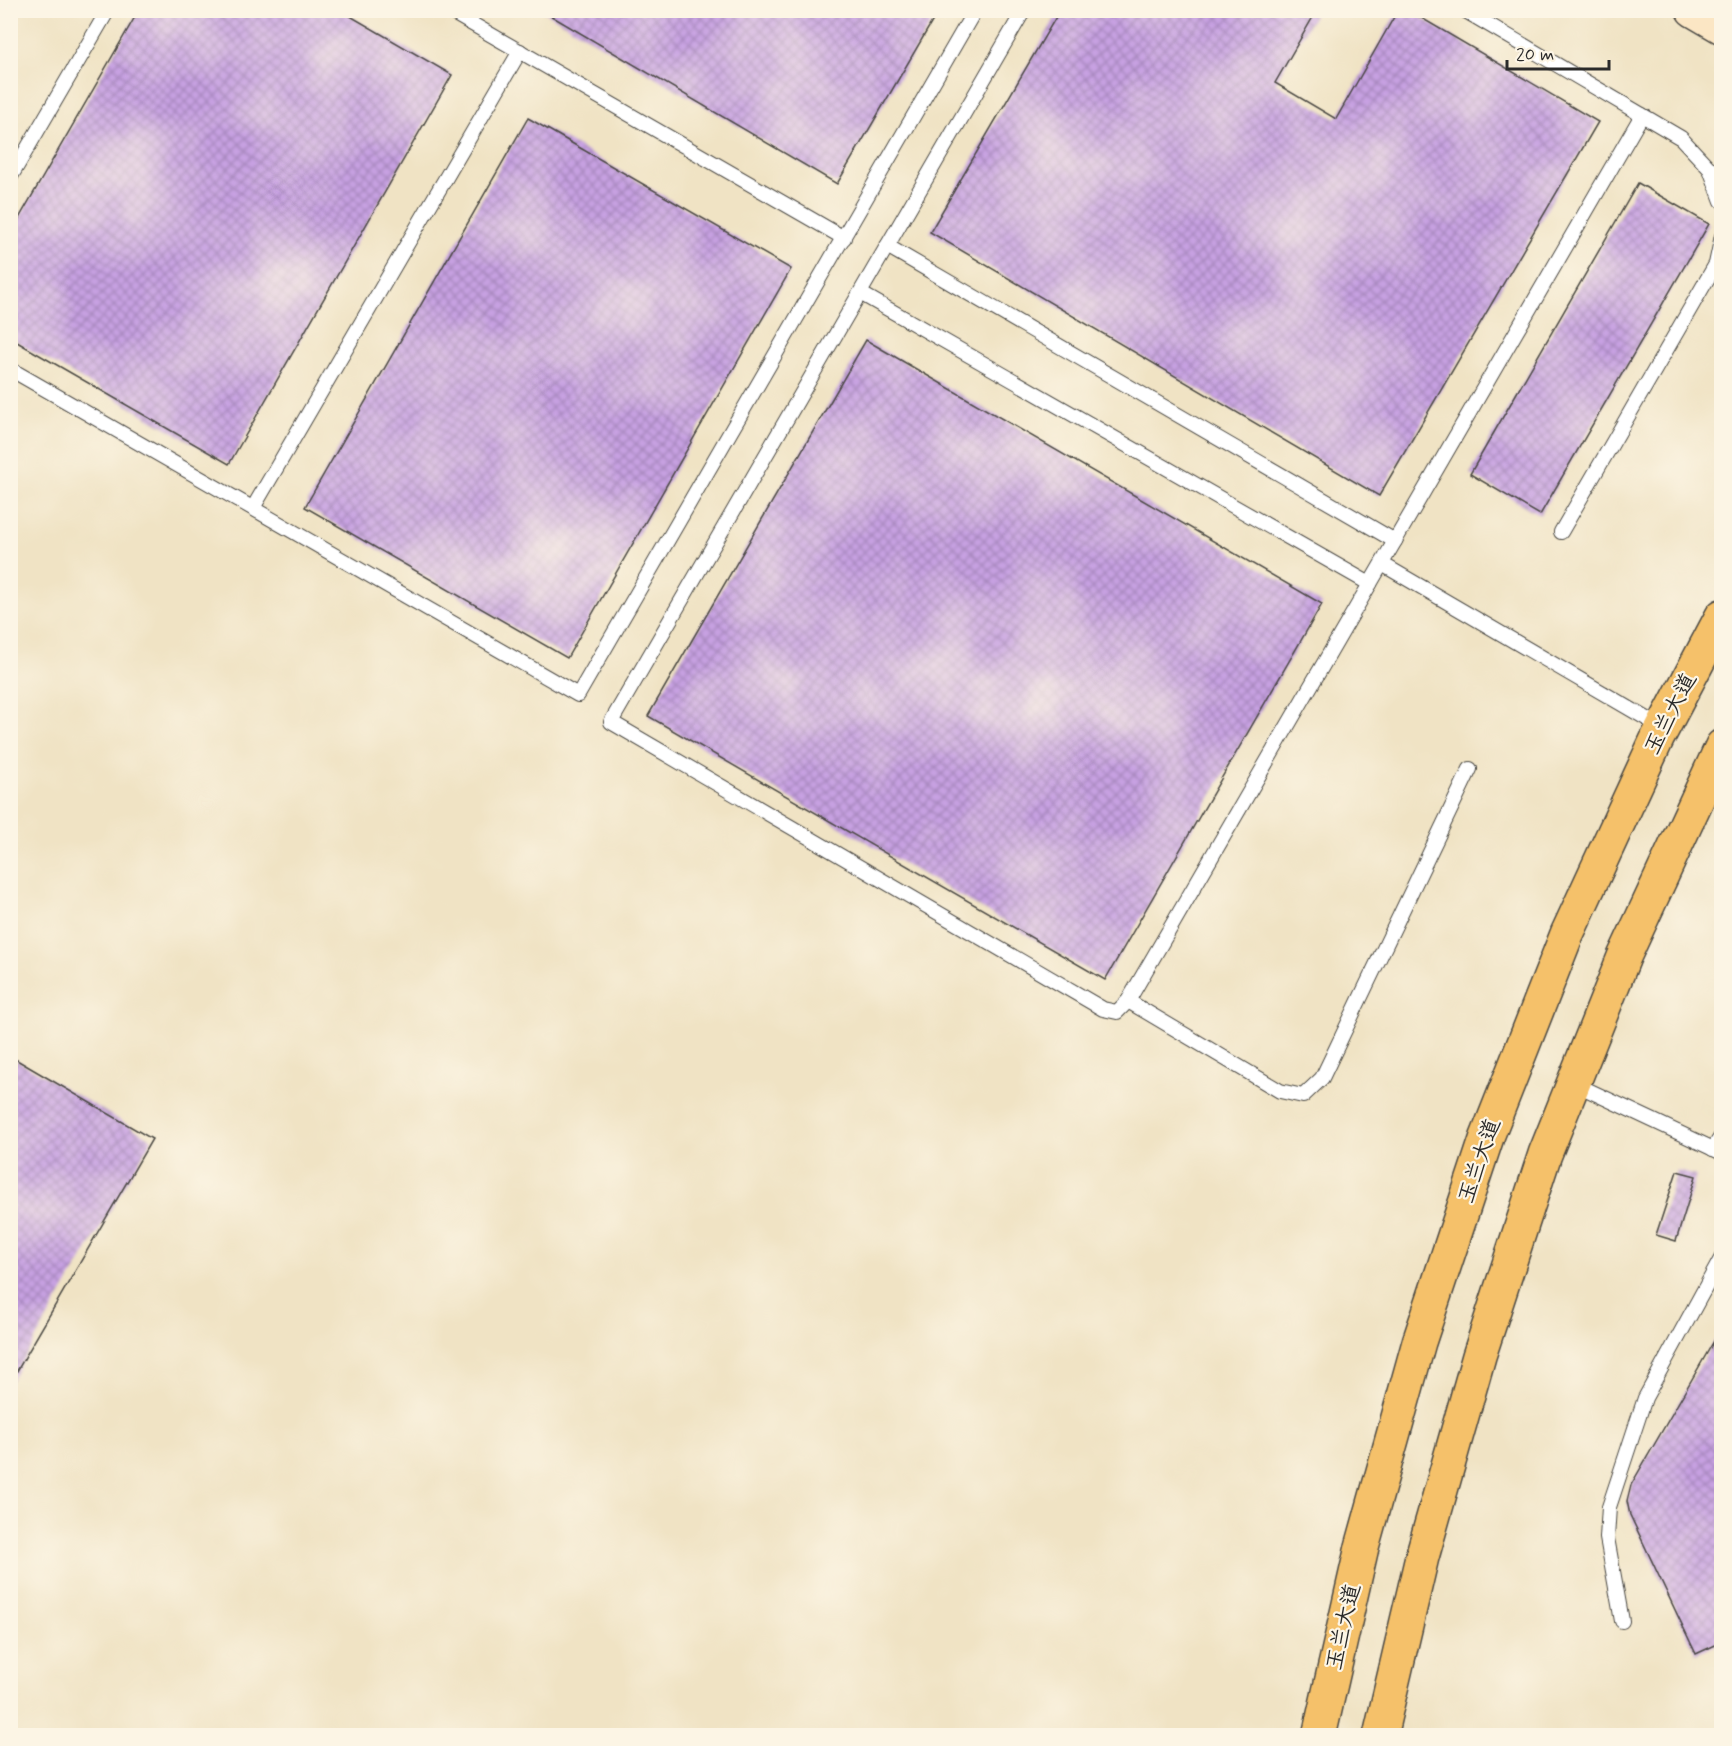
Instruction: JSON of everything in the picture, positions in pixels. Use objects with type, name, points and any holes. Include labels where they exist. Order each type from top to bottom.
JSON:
[{"type":"main road","name":"玉兰大道","points":[[1319,1736],[1362,1547],[1409,1376],[1487,1137],[1567,934],[1663,728],[1722,616]]},
{"type":"main road","points":[[1380,1736],[1422,1557],[1479,1356],[1545,1154],[1624,957],[1722,746]]},
{"type":"street","points":[[1693,10],[1722,27]]},
{"type":"lane","points":[[10,178],[108,10]]},
{"type":"lane","points":[[448,10],[844,238]]},
{"type":"lane","points":[[10,369],[578,695],[975,10]]},
{"type":"lane","points":[[1024,10],[611,722],[1103,1009],[1117,1012],[1128,1001],[1642,115]]},
{"type":"lane","points":[[1464,10],[1681,138],[1710,169],[1722,201]]},
{"type":"lane","points":[[253,508],[520,51]]},
{"type":"lane","points":[[1561,532],[1716,264],[1722,236]]},
{"type":"lane","points":[[887,246],[1395,541]]},
{"type":"lane","points":[[860,293],[1370,584]]},
{"type":"lane","points":[[1382,564],[1663,728]]},
{"type":"lane","points":[[1128,1001],[1280,1091],[1303,1096],[1322,1078],[1470,770]]},
{"type":"lane","points":[[1574,1083],[1717,1151],[1722,1135]]},
{"type":"lane","points":[[1622,1621],[1607,1538],[1609,1507],[1646,1398],[1722,1257]]},
{"type":"building","points":[[139,10],[340,10],[452,75],[229,464],[10,338],[10,234]]},
{"type":"building","points":[[541,10],[939,10],[837,184]]},
{"type":"building","points":[[1060,10],[1317,10],[1275,83],[1336,119],[1398,10],[1408,10],[1598,122],[1379,496],[930,232]]},
{"type":"building","points":[[528,118],[791,269],[567,658],[305,507]]},
{"type":"building","points":[[1638,183],[1709,224],[1540,515],[1470,474]]},
{"type":"building","points":[[866,340],[1322,604],[1105,980],[648,716]]},
{"type":"building","points":[[10,1056],[152,1139],[10,1383]]},
{"type":"building","points":[[1677,1171],[1696,1176],[1676,1241],[1656,1235]]},
{"type":"building","points":[[1722,1327],[1722,1642],[1696,1654],[1630,1515],[1627,1501],[1631,1485]]}]
